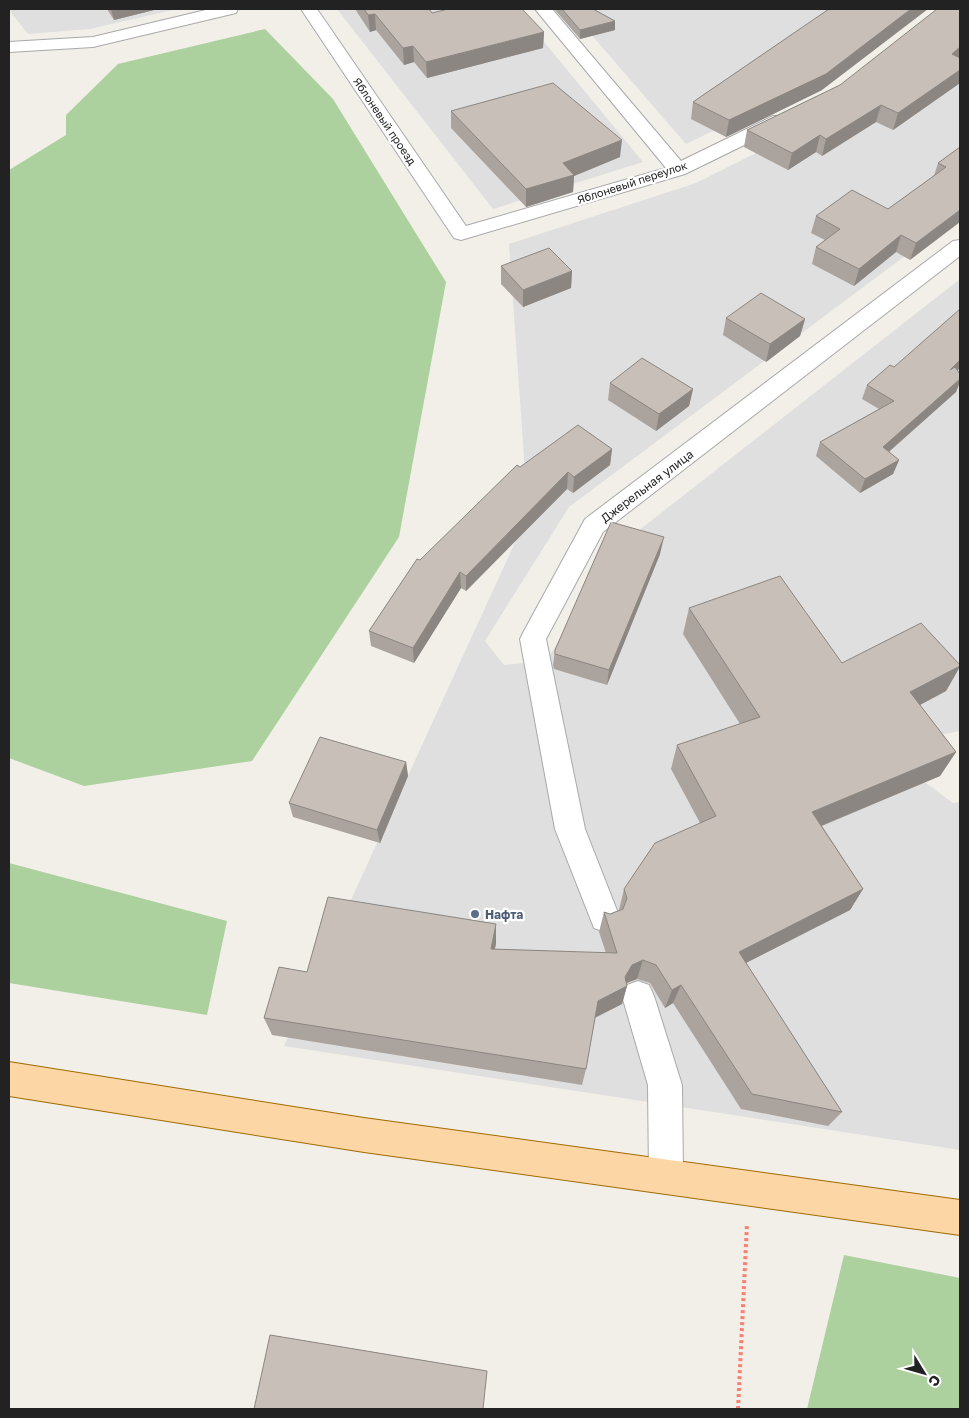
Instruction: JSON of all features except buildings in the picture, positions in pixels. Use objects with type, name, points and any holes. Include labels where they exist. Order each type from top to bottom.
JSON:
[{"type":"main road","points":[[9,1078],[364,1135],[960,1218]]},
{"type":"street","points":[[9,47],[93,42],[230,9]]},
{"type":"street","name":"Яблоневый проезд","points":[[309,9],[461,234]]},
{"type":"street","points":[[543,9],[678,170]]},
{"type":"street","name":"Яблоневый переулок","points":[[461,234],[678,170],[794,113]]},
{"type":"street","name":"Джерельная улица","points":[[605,918],[570,829],[533,639],[594,526],[960,246]]},
{"type":"street","points":[[638,996],[665,1085],[666,1177]]},
{"type":"path","points":[[738,1409],[749,1189]]},
{"type":"shaded area","points":[[177,9],[90,29],[28,34],[9,10]]},
{"type":"shaded area","points":[[337,9],[517,9],[643,162],[493,209]]},
{"type":"shaded area","points":[[569,9],[910,9],[808,85],[686,144]]},
{"type":"shaded area","points":[[960,19],[960,215],[569,507],[485,641],[504,665],[546,661],[624,542],[960,279],[960,731],[930,737],[915,775],[953,803],[960,802],[960,1150],[284,1046],[528,514],[509,244],[696,183],[848,107]]},
{"type":"green space","points":[[265,29],[333,99],[446,282],[399,537],[252,761],[84,786],[9,758],[9,170],[66,135],[66,115],[118,64]]},
{"type":"green space","points":[[9,863],[227,921],[207,1015],[9,983]]},
{"type":"green space","points":[[844,1255],[960,1278],[960,1409],[807,1409]]},
{"type":"place","name":"Нафта","points":[[475,914]]}]
